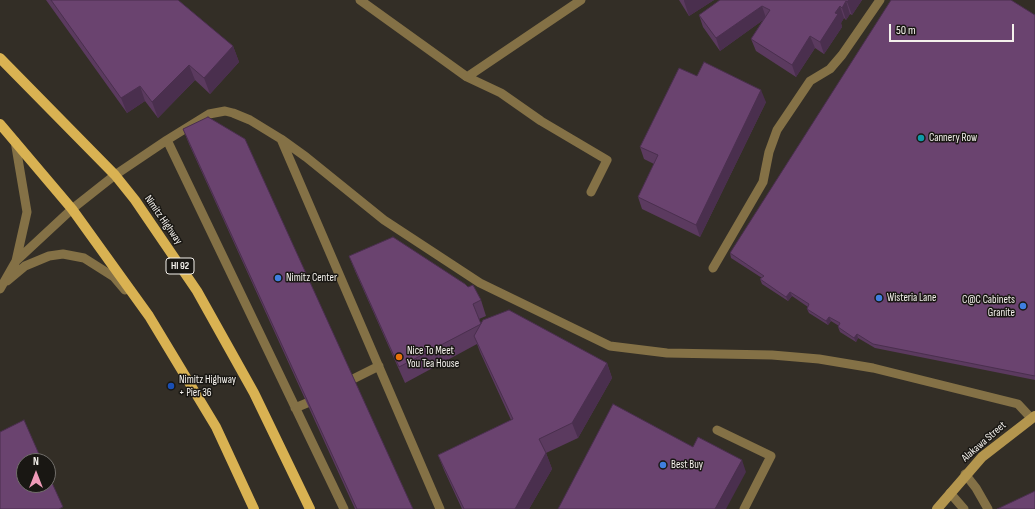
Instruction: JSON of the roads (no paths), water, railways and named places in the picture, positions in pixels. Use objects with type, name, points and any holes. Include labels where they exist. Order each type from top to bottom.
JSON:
[{"type":"main road","name":"Nimitz Highway","points":[[0,58],[115,175],[135,200],[197,291],[254,393],[310,509]]},
{"type":"main road","points":[[0,124],[72,209],[149,316],[216,427],[254,509]]},
{"type":"main road","name":"Alakawa Street","points":[[937,509],[965,474],[982,456],[1033,417]]},
{"type":"lane","points":[[360,0],[467,77],[501,93],[541,121],[607,160],[591,192]]},
{"type":"lane","points":[[467,77],[581,0]]},
{"type":"lane","points":[[713,268],[763,182],[769,152],[777,130],[810,81],[830,69],[842,55],[880,0]]},
{"type":"lane","points":[[1,287],[16,261],[72,209],[115,175],[208,114],[225,111],[233,112],[250,120],[281,139],[306,157],[384,220],[480,283],[610,346],[667,353],[772,354],[819,359],[873,368],[1018,404],[1033,417]]},
{"type":"lane","points":[[281,139],[440,509]]},
{"type":"lane","points":[[15,140],[27,212],[16,261]]},
{"type":"lane","points":[[167,140],[344,509]]},
{"type":"lane","points":[[1,287],[25,266],[49,256],[63,254],[84,258],[114,277],[149,316]]},
{"type":"lane","points":[[353,379],[379,366]]},
{"type":"lane","points":[[295,408],[307,403]]},
{"type":"lane","points":[[717,430],[771,456],[744,509]]},
{"type":"lane","points":[[965,474],[976,488],[988,509]]},
{"type":"lane","points":[[950,493],[964,509]]},
{"type":"place","name":"Cannery Row","points":[[921,138]]},
{"type":"place","name":"Nimitz Center","points":[[278,278]]},
{"type":"place","name":"Wisteria Lane","points":[[879,298]]},
{"type":"place","name":"C@C Cabinets Granite","points":[[1023,306]]},
{"type":"place","name":"Nice To Meet You Tea House","points":[[399,357]]},
{"type":"place","name":"Nimitz Highway + Pier 36","points":[[171,386]]},
{"type":"place","name":"Best Buy","points":[[663,465]]}]
